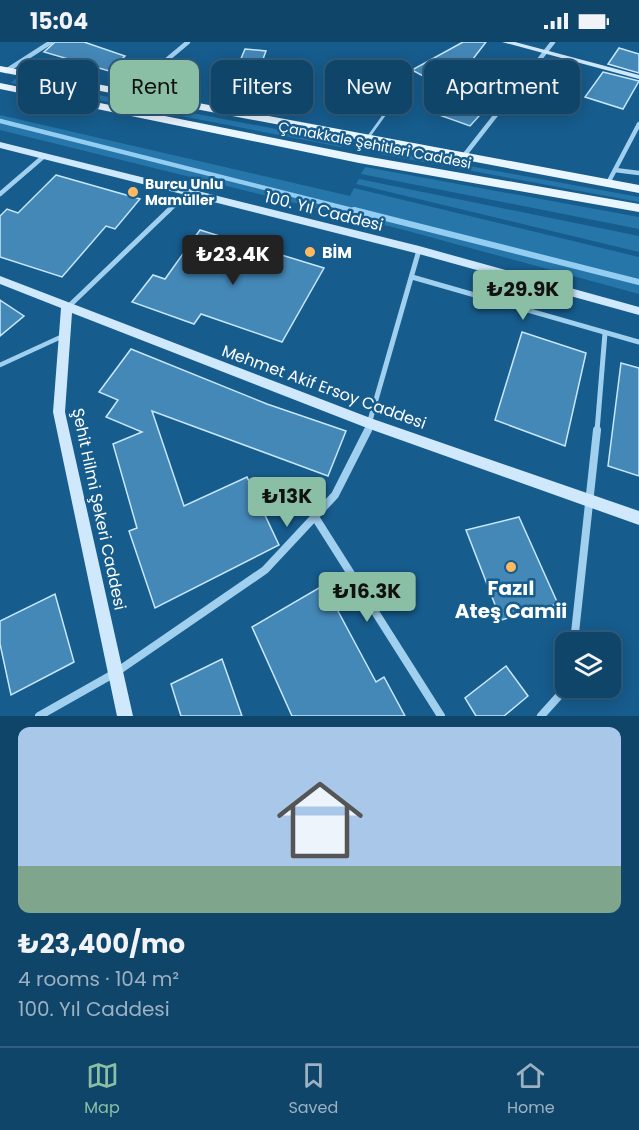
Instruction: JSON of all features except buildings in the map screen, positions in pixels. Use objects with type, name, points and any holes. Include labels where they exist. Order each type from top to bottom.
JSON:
[{"type":"main road","name":"Çanakkale Şehitleri Caddesi","points":[[2,72],[110,91]]},
{"type":"main road","name":"Çanakkale Şehitleri Caddesi","points":[[0,86],[359,159],[639,208]]},
{"type":"main road","name":"Çanakkale Şehitleri Caddesi","points":[[199,108],[639,189]]},
{"type":"main road","points":[[359,159],[367,139]]},
{"type":"street","points":[[2,72],[51,42]]},
{"type":"street","points":[[167,60],[188,42]]},
{"type":"street","points":[[506,42],[639,77]]},
{"type":"street","points":[[463,157],[553,42]]},
{"type":"street","points":[[608,183],[639,124]]},
{"type":"street","name":"100. Yıl Caddesi","points":[[0,145],[186,194],[419,250],[639,311]]},
{"type":"street","points":[[0,194],[43,157]]},
{"type":"street","points":[[615,170],[639,173]]},
{"type":"street","points":[[67,308],[186,194]]},
{"type":"street","points":[[39,716],[115,674],[266,570],[335,495],[371,424],[419,250]]},
{"type":"street","points":[[412,278],[639,342]]},
{"type":"street","name":"Mehmet Akif Ersoy Caddesi","points":[[0,280],[67,308],[371,424],[639,518]]},
{"type":"street","name":"Şehit Hilmi Şekeri Caddesi","points":[[67,308],[59,412],[125,716]]},
{"type":"street","points":[[575,632],[591,501],[605,333]]},
{"type":"street","points":[[315,516],[441,716]]},
{"type":"street","points":[[541,716],[557,698]]},
{"type":"lane","points":[[367,139],[385,114]]},
{"type":"lane","points":[[0,365],[65,334]]},
{"type":"shaded area","points":[[15,79],[18,80],[18,84],[11,83]]},
{"type":"shaded area","points":[[98,95],[110,97],[110,102],[98,100]]},
{"type":"shaded area","points":[[171,114],[198,114],[344,142],[345,145],[341,147]]},
{"type":"shaded area","points":[[0,115],[350,196],[354,188],[639,257],[639,294],[404,230],[0,130]]},
{"type":"shaded area","points":[[379,150],[639,197],[639,202],[380,154]]},
{"type":"shaded area","points":[[365,167],[639,217],[639,229],[361,174]]},
{"type":"shaded area","points":[[359,179],[639,236],[639,252],[356,184]]},
{"type":"waterway","points":[[0,121],[360,212]]},
{"type":"waterway","points":[[354,210],[639,282]]},
{"type":"place","name":"Burcu Unlu Mamüller","points":[[133,192]]},
{"type":"place","name":"BİM","points":[[310,252]]},
{"type":"place","name":"Fazıl Ateş Camii","points":[[511,567]]}]
